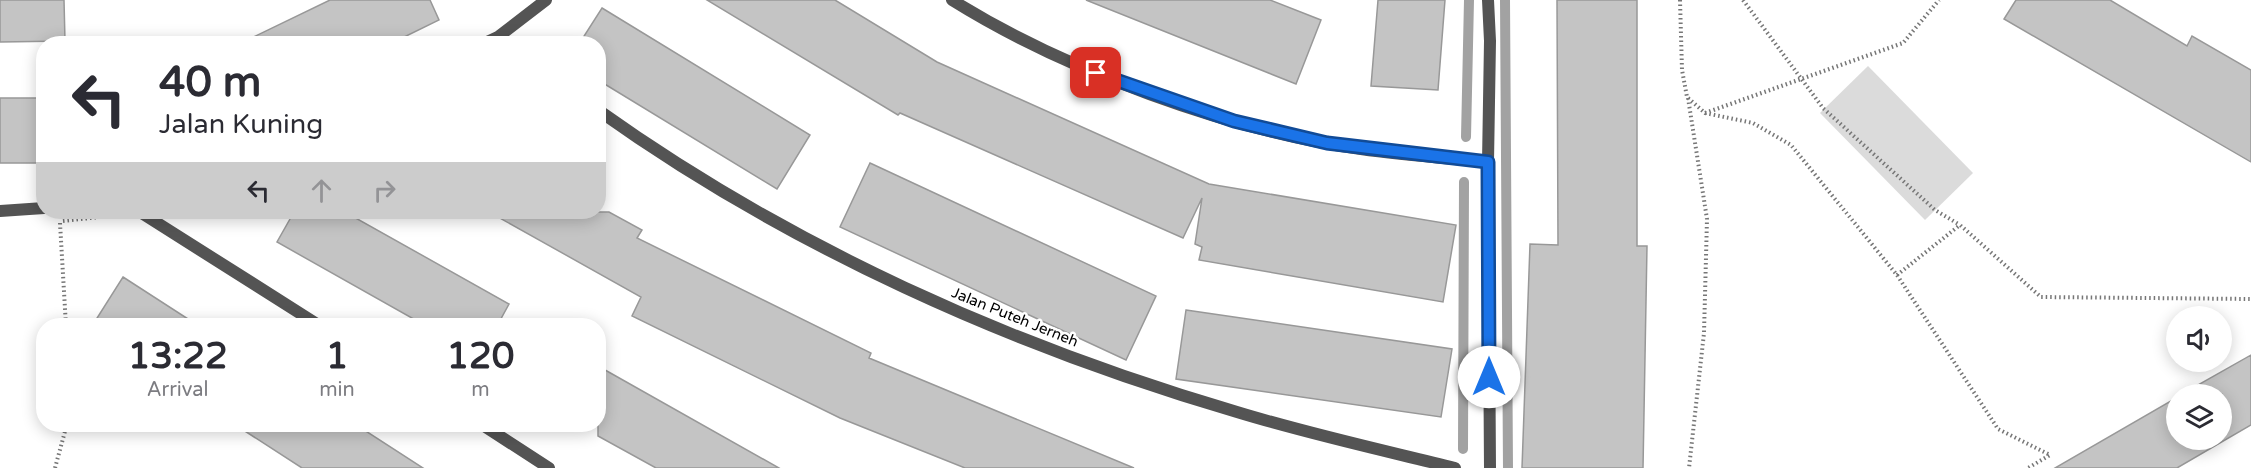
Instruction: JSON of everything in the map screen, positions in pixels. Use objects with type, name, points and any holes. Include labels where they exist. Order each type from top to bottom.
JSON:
[{"type":"street","points":[[506,36],[546,0]]},
{"type":"street","points":[[952,0],[990,22],[1096,73],[1234,121],[1361,149],[1488,162]]},
{"type":"street","points":[[1488,0],[1491,41],[1488,162],[1490,468]]},
{"type":"street","name":"Jalan Puteh Jerneh","points":[[606,115],[683,167],[773,220],[884,277],[986,323],[1111,371],[1235,412],[1455,468]]},
{"type":"street","points":[[0,211],[36,209]]},
{"type":"street","points":[[151,219],[307,318]]},
{"type":"street","points":[[494,432],[549,468]]},
{"type":"path","points":[[1680,0],[1682,70],[1707,219],[1704,333],[1689,468]]},
{"type":"path","points":[[1743,0],[1823,108],[1935,210],[1960,225],[2041,297],[2251,299]]},
{"type":"path","points":[[1705,113],[1903,43],[1939,0]]},
{"type":"path","points":[[1687,98],[1705,113],[1753,123],[1791,145],[1897,275],[1998,429],[2050,455],[2028,468]]},
{"type":"path","points":[[59,222],[65,318]]},
{"type":"path","points":[[1897,275],[1960,225]]},
{"type":"path","points":[[54,468],[65,432]]},
{"type":"shaded area","points":[[1868,66],[1973,173],[1925,220],[1820,113]]},
{"type":"building","points":[[0,0],[64,0],[65,36],[36,36],[36,41],[0,42]]},
{"type":"building","points":[[330,0],[430,0],[439,20],[406,36],[256,36]]},
{"type":"building","points":[[707,0],[835,0],[937,62],[1209,184],[1456,225],[1443,302],[1199,260],[1202,247],[1195,244],[1202,198],[1183,238],[900,113],[898,115]]},
{"type":"building","points":[[1086,0],[1270,0],[1321,20],[1296,84]]},
{"type":"building","points":[[1378,0],[1445,0],[1438,90],[1371,86]]},
{"type":"building","points":[[1557,0],[1637,0],[1637,246],[1647,246],[1643,468],[1522,468],[1530,244],[1558,245]]},
{"type":"building","points":[[2016,0],[2110,0],[2187,46],[2192,36],[2251,70],[2251,162],[2004,19]]},
{"type":"building","points":[[602,8],[810,135],[777,189],[606,85],[606,36],[584,36]]},
{"type":"building","points":[[0,98],[36,98],[36,163],[0,163]]},
{"type":"building","points":[[870,163],[1156,296],[1126,360],[840,227]]},
{"type":"building","points":[[606,212],[609,212],[642,230],[637,238],[871,353],[869,358],[1134,468],[965,468],[840,418],[632,316],[641,297],[502,219],[606,219]]},
{"type":"building","points":[[290,219],[357,219],[509,304],[501,318],[412,318],[277,242]]},
{"type":"building","points":[[123,277],[187,318],[97,318]]},
{"type":"building","points":[[1186,310],[1452,349],[1441,417],[1176,379]]},
{"type":"building","points":[[2251,355],[2251,425],[2232,436],[2232,384],[2200,384],[2221,372],[2232,372],[2232,366]]},
{"type":"building","points":[[606,371],[779,468],[656,468],[598,436],[598,432],[606,432]]},
{"type":"building","points":[[2166,404],[2166,450],[2208,450],[2177,468],[2055,468]]},
{"type":"building","points":[[246,432],[367,432],[423,468],[302,468]]},
{"type":"waterway","points":[[1466,137],[1469,0]]},
{"type":"waterway","points":[[1505,0],[1508,468]]},
{"type":"waterway","points":[[1463,449],[1464,182]]},
{"type":"route","points":[[1096,73],[1234,121],[1327,143],[1361,149],[1488,162],[1489,377]]}]
